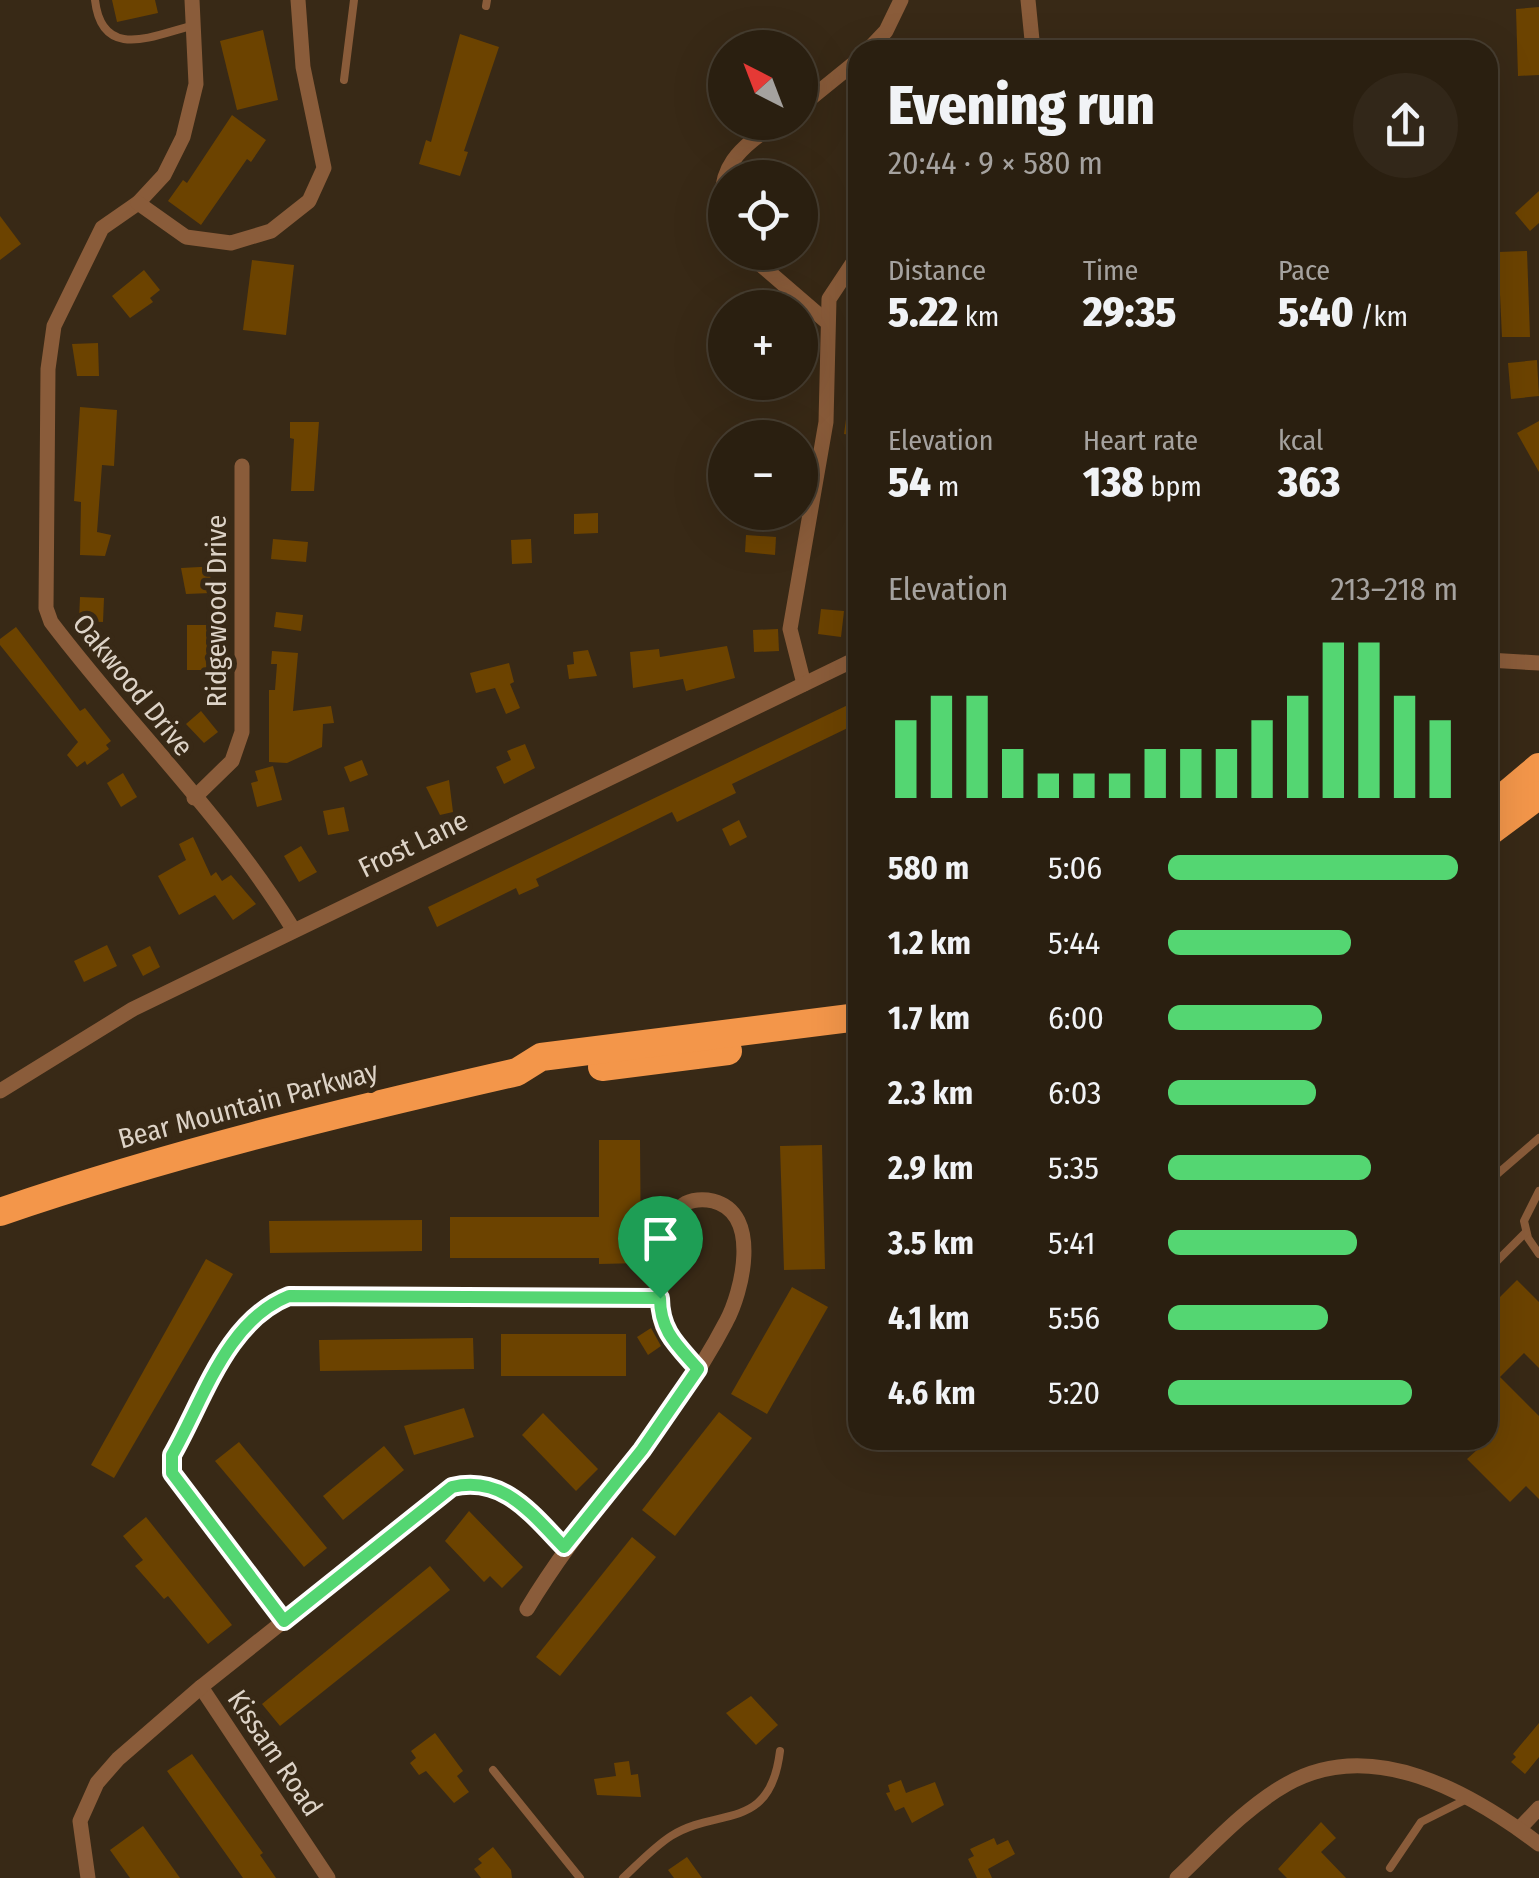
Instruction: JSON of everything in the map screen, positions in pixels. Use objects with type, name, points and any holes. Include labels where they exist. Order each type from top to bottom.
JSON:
[{"type":"highway","points":[[1498,802],[1539,767]]},
{"type":"highway","points":[[1498,826],[1539,795]]},
{"type":"highway","name":"Bear Mountain Parkway","points":[[0,1212],[106,1176],[282,1128],[516,1072],[541,1057],[848,1018]]},
{"type":"highway","name":"Bear Mountain Parkway","points":[[516,1072],[545,1076],[848,1037]]},
{"type":"street","name":"Oakwood Drive","points":[[192,0],[196,84],[187,126],[164,175],[138,203],[108,219],[102,228],[54,326],[48,370],[46,608],[51,622],[118,710],[257,870],[292,930]]},
{"type":"street","points":[[138,203],[186,237],[231,243],[271,232],[310,201],[324,168],[303,67],[298,0]]},
{"type":"street","points":[[877,40],[901,0]]},
{"type":"street","points":[[1028,0],[1032,40]]},
{"type":"street","points":[[818,92],[848,68]]},
{"type":"street","points":[[732,160],[750,140]]},
{"type":"street","points":[[804,684],[790,629],[826,422],[827,322],[837,281],[848,267]]},
{"type":"street","points":[[767,270],[827,322]]},
{"type":"street","name":"Ridgewood Drive","points":[[194,798],[232,762],[242,732],[242,466]]},
{"type":"street","points":[[1498,661],[1539,663]]},
{"type":"street","name":"Frost Lane","points":[[0,1091],[133,1009],[848,663]]},
{"type":"street","points":[[527,1610],[564,1547],[642,1450],[698,1369],[736,1304],[743,1282],[743,1238],[738,1224],[721,1204],[690,1202],[674,1216],[660,1298],[660,1321],[698,1369]]},
{"type":"street","points":[[284,1621],[172,1473],[172,1455],[240,1329],[264,1306],[306,1295],[660,1298]]},
{"type":"street","name":"Kissam Road","points":[[328,1878],[201,1687],[452,1487],[487,1484],[504,1491],[564,1547]]},
{"type":"street","points":[[88,1878],[80,1821],[97,1783],[201,1687]]},
{"type":"street","points":[[1177,1878],[1264,1798],[1290,1782],[1321,1771],[1385,1765],[1466,1799],[1539,1844]]},
{"type":"street","points":[[1519,1829],[1539,1808]]},
{"type":"lane","points":[[95,0],[97,18],[108,34],[126,42],[195,25]]},
{"type":"lane","points":[[344,80],[354,0]]},
{"type":"lane","points":[[1498,1173],[1539,1138]]},
{"type":"lane","points":[[1539,1191],[1528,1208],[1526,1232],[1539,1254]]},
{"type":"lane","points":[[1498,1260],[1526,1232]]},
{"type":"lane","points":[[623,1878],[672,1836],[747,1812],[763,1796],[780,1751]]},
{"type":"lane","points":[[493,1770],[580,1878]]},
{"type":"lane","points":[[1390,1868],[1421,1822],[1466,1799]]},
{"type":"building","points":[[112,0],[155,0],[158,13],[117,22]]},
{"type":"building","points":[[1539,7],[1539,75],[1518,76],[1516,9]]},
{"type":"building","points":[[263,30],[278,100],[237,110],[220,41]]},
{"type":"building","points":[[460,34],[499,47],[464,151],[468,152],[460,176],[419,164],[426,140],[431,142]]},
{"type":"building","points":[[232,115],[266,140],[251,162],[247,159],[201,225],[168,201],[183,180],[187,183]]},
{"type":"building","points":[[1539,191],[1539,223],[1530,231],[1515,213]]},
{"type":"building","points":[[0,216],[21,244],[0,260]]},
{"type":"building","points":[[1527,251],[1530,337],[1502,337],[1498,252]]},
{"type":"building","points":[[252,260],[294,265],[286,335],[243,330]]},
{"type":"building","points":[[144,270],[160,290],[150,298],[153,302],[130,318],[112,296]]},
{"type":"building","points":[[98,343],[99,376],[77,376],[72,344]]},
{"type":"building","points":[[1537,360],[1539,396],[1511,399],[1508,363]]},
{"type":"building","points":[[80,407],[117,410],[114,466],[102,465],[97,532],[111,535],[105,556],[80,555],[81,502],[74,501]]},
{"type":"building","points":[[1539,421],[1539,472],[1517,433]]},
{"type":"building","points":[[290,422],[319,422],[314,491],[291,491],[294,439],[290,438]]},
{"type":"building","points":[[598,513],[598,533],[574,534],[574,514]]},
{"type":"building","points":[[746,535],[776,537],[775,555],[745,552]]},
{"type":"building","points":[[273,539],[308,542],[306,562],[271,559]]},
{"type":"building","points":[[531,539],[532,563],[512,564],[511,540]]},
{"type":"building","points":[[210,567],[211,593],[186,594],[181,568]]},
{"type":"building","points":[[80,597],[104,598],[103,622],[79,621]]},
{"type":"building","points":[[821,609],[844,611],[841,637],[818,634]]},
{"type":"building","points":[[276,612],[303,615],[301,631],[274,627]]},
{"type":"building","points":[[187,625],[211,625],[206,670],[187,670]]},
{"type":"building","points":[[16,627],[80,711],[85,708],[111,741],[106,745],[109,749],[87,765],[85,761],[77,767],[67,755],[78,742],[0,645],[0,639]]},
{"type":"building","points":[[778,629],[779,651],[754,652],[753,630]]},
{"type":"building","points":[[727,646],[735,678],[686,691],[683,679],[633,688],[630,652],[659,649],[660,657]]},
{"type":"building","points":[[588,650],[597,676],[569,679],[567,665],[574,664],[573,652]]},
{"type":"building","points":[[272,651],[298,653],[293,711],[331,706],[334,723],[323,724],[322,747],[287,763],[269,762],[269,690],[275,690],[277,664],[271,664]]},
{"type":"building","points":[[509,663],[514,682],[510,684],[520,708],[506,714],[495,688],[476,693],[470,673]]},
{"type":"building","points":[[848,705],[848,728],[732,784],[736,793],[677,822],[672,812],[536,879],[539,886],[519,895],[516,888],[437,927],[428,907]]},
{"type":"building","points":[[201,711],[218,732],[204,743],[186,724]]},
{"type":"building","points":[[525,744],[535,768],[504,784],[496,767],[511,760],[507,751]]},
{"type":"building","points":[[362,760],[368,775],[350,782],[344,767]]},
{"type":"building","points":[[273,766],[282,800],[257,807],[251,783],[258,781],[255,771]]},
{"type":"building","points":[[123,773],[137,797],[121,807],[107,783]]},
{"type":"building","points":[[449,780],[453,812],[440,815],[426,787]]},
{"type":"building","points":[[344,807],[349,831],[328,835],[323,811]]},
{"type":"building","points":[[739,820],[747,837],[730,846],[722,829]]},
{"type":"building","points":[[193,837],[211,876],[216,872],[222,881],[231,875],[256,904],[233,920],[215,895],[179,915],[158,876],[186,860],[179,844]]},
{"type":"building","points":[[301,846],[317,872],[299,882],[284,856]]},
{"type":"building","points":[[107,945],[117,966],[84,982],[74,961]]},
{"type":"building","points":[[150,946],[160,967],[143,976],[132,955]]},
{"type":"building","points":[[599,1140],[640,1140],[641,1263],[599,1264],[599,1258],[450,1258],[450,1217],[599,1217]]},
{"type":"building","points":[[822,1145],[825,1269],[784,1270],[780,1146]]},
{"type":"building","points":[[422,1220],[422,1251],[270,1253],[269,1221]]},
{"type":"building","points":[[206,1259],[233,1274],[114,1478],[91,1465]]},
{"type":"building","points":[[1517,1280],[1539,1302],[1539,1368],[1524,1353],[1500,1377],[1539,1416],[1539,1499],[1526,1486],[1510,1502],[1467,1459],[1477,1450],[1498,1450],[1498,1299]]},
{"type":"building","points":[[792,1287],[828,1307],[767,1414],[731,1394]]},
{"type":"building","points":[[651,1328],[661,1346],[648,1355],[637,1337]]},
{"type":"building","points":[[501,1334],[626,1334],[626,1376],[501,1376]]},
{"type":"building","points":[[473,1338],[474,1369],[320,1371],[319,1340]]},
{"type":"building","points":[[464,1408],[474,1437],[414,1455],[404,1426]]},
{"type":"building","points":[[719,1412],[752,1438],[675,1536],[642,1510]]},
{"type":"building","points":[[543,1413],[598,1469],[576,1491],[522,1435]]},
{"type":"building","points":[[239,1442],[327,1548],[304,1567],[215,1461]]},
{"type":"building","points":[[384,1446],[404,1470],[343,1520],[323,1496]]},
{"type":"building","points":[[469,1511],[523,1567],[502,1588],[490,1576],[484,1582],[445,1541]]},
{"type":"building","points":[[146,1517],[232,1625],[208,1644],[168,1596],[164,1599],[135,1566],[143,1560],[123,1536]]},
{"type":"building","points":[[632,1537],[656,1557],[560,1676],[536,1657]]},
{"type":"building","points":[[430,1566],[450,1590],[280,1726],[262,1704]]},
{"type":"building","points":[[751,1696],[778,1725],[756,1745],[726,1713]]},
{"type":"building","points":[[1539,1723],[1539,1757],[1525,1774],[1511,1762],[1516,1757],[1513,1754]]},
{"type":"building","points":[[435,1733],[463,1771],[457,1776],[469,1792],[454,1803],[426,1771],[419,1775],[410,1763],[416,1758],[411,1751]]},
{"type":"building","points":[[192,1754],[263,1853],[260,1855],[276,1878],[243,1878],[167,1771]]},
{"type":"building","points":[[629,1761],[631,1775],[638,1774],[641,1797],[597,1795],[594,1779],[616,1776],[614,1763]]},
{"type":"building","points":[[901,1780],[906,1793],[935,1782],[944,1805],[912,1823],[904,1807],[895,1811],[886,1793],[890,1792],[888,1785]]},
{"type":"building","points":[[1321,1822],[1336,1838],[1321,1852],[1346,1878],[1287,1878],[1278,1869]]},
{"type":"building","points":[[143,1826],[180,1878],[130,1878],[110,1850]]},
{"type":"building","points":[[994,1838],[997,1845],[1008,1840],[1015,1854],[988,1869],[992,1878],[977,1878],[968,1859],[974,1856],[970,1849]]},
{"type":"building","points":[[493,1847],[511,1870],[512,1878],[481,1878],[474,1869],[482,1863],[478,1859]]},
{"type":"building","points":[[687,1857],[702,1878],[674,1878],[668,1870]]},
{"type":"route","points":[[289,1296],[660,1298],[660,1321],[666,1333],[698,1369],[642,1450],[564,1547],[504,1491],[487,1484],[452,1487],[284,1621],[180,1489],[172,1473],[172,1455],[240,1329],[264,1306],[289,1296]]}]
